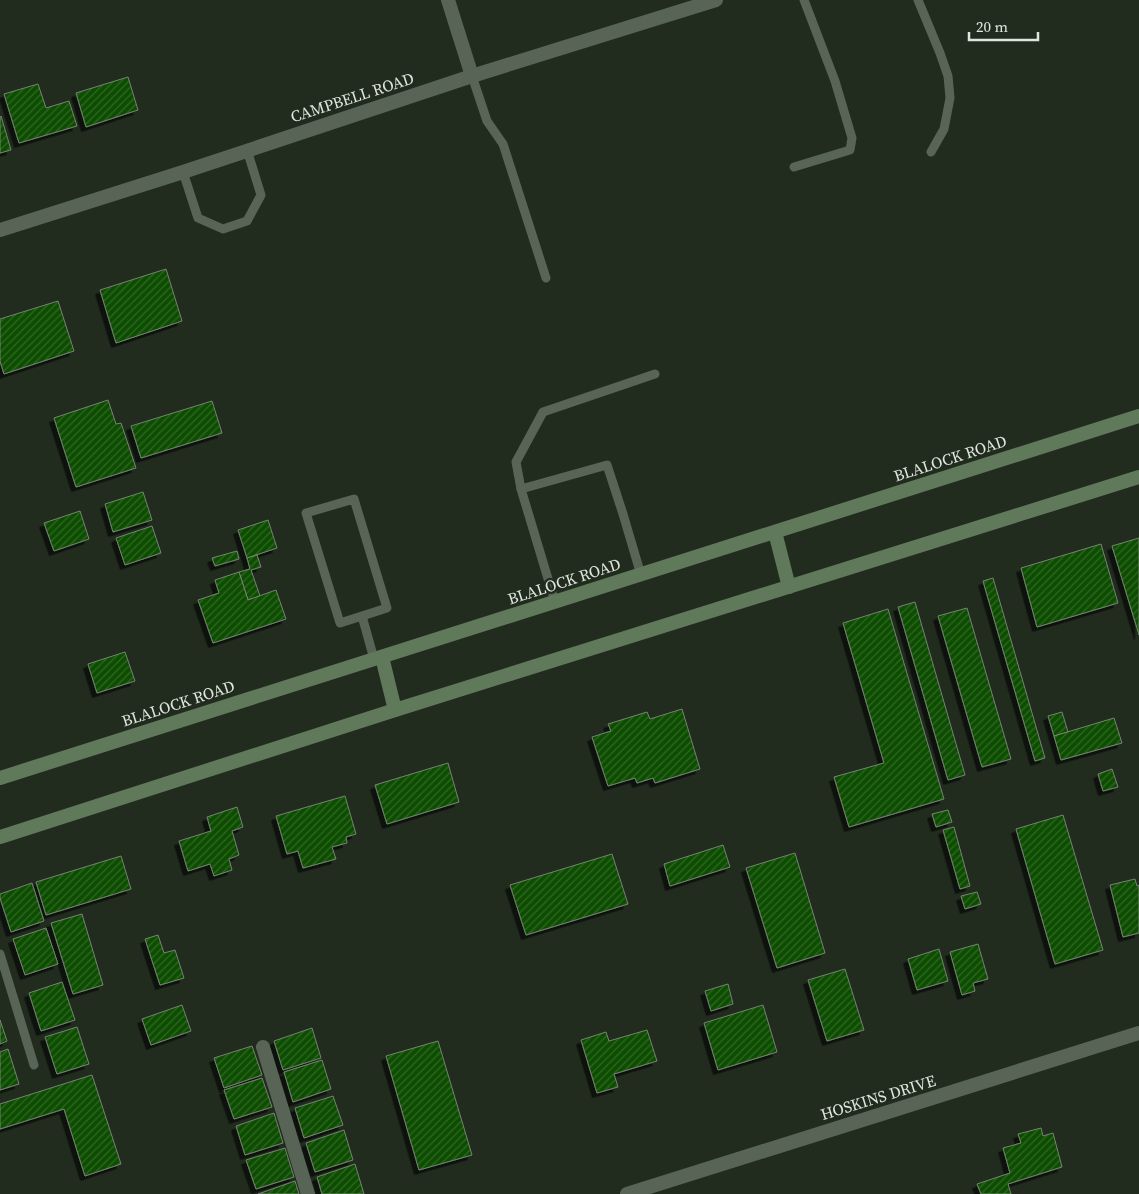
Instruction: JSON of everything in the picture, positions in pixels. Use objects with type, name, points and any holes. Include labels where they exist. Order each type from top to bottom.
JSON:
[{"type":"main road","name":"BLALOCK ROAD","points":[[0,778],[1139,416]]},
{"type":"main road","points":[[0,837],[395,710],[1139,477]]},
{"type":"main road","points":[[774,532],[789,587]]},
{"type":"main road","points":[[378,658],[395,710]]},
{"type":"street","points":[[448,0],[472,76]]},
{"type":"street","name":"CAMPBELL ROAD","points":[[0,230],[183,172],[472,76],[716,0]]},
{"type":"street","name":"HOSKINS DRIVE","points":[[627,1194],[1139,1033]]},
{"type":"street","points":[[263,1047],[308,1194]]},
{"type":"lane","points":[[794,168],[850,150],[852,138],[835,81],[804,0]]},
{"type":"lane","points":[[918,0],[948,76],[950,98],[944,128],[931,152]]},
{"type":"lane","points":[[472,76],[487,121],[503,144],[546,278]]},
{"type":"lane","points":[[183,172],[198,218],[223,229],[247,221],[261,195],[247,150]]},
{"type":"lane","points":[[555,602],[516,462],[543,412],[655,374]]},
{"type":"lane","points":[[522,489],[607,465],[641,575]]},
{"type":"lane","points":[[354,499],[387,608],[362,616],[340,623],[306,513],[354,499]]},
{"type":"lane","points":[[362,616],[378,658]]},
{"type":"lane","points":[[0,954],[34,1065]]},
{"type":"building","points":[[128,77],[138,110],[86,127],[76,93]]},
{"type":"building","points":[[38,84],[46,108],[69,101],[77,126],[19,143],[4,94]]},
{"type":"building","points":[[0,117],[11,150],[0,153]]},
{"type":"building","points":[[166,269],[182,321],[116,343],[100,290]]},
{"type":"building","points":[[58,301],[74,351],[4,374],[0,361],[0,319]]},
{"type":"building","points":[[108,400],[116,424],[121,423],[136,468],[76,487],[54,418]]},
{"type":"building","points":[[212,401],[222,433],[141,458],[131,426]]},
{"type":"building","points":[[143,492],[152,520],[113,532],[105,504]]},
{"type":"building","points":[[80,511],[89,539],[54,551],[44,523]]},
{"type":"building","points":[[268,520],[277,548],[247,558],[238,530]]},
{"type":"building","points":[[152,526],[161,553],[125,565],[116,538]]},
{"type":"building","points":[[1139,538],[1139,635],[1112,546]]},
{"type":"building","points":[[1101,544],[1118,603],[1037,627],[1021,568]]},
{"type":"building","points":[[237,551],[239,559],[215,566],[212,558]]},
{"type":"building","points":[[257,555],[261,567],[251,570],[260,596],[248,600],[239,572],[250,569],[247,558]]},
{"type":"building","points":[[239,572],[248,600],[276,590],[286,619],[213,643],[198,600],[219,593],[215,580]]},
{"type":"building","points":[[993,578],[1045,758],[1035,761],[983,581]]},
{"type":"building","points":[[915,602],[965,775],[948,780],[898,607]]},
{"type":"building","points":[[967,608],[1011,759],[982,767],[938,616]]},
{"type":"building","points":[[888,609],[944,799],[849,827],[834,777],[884,763],[843,623]]},
{"type":"building","points":[[125,652],[135,681],[97,693],[88,664]]},
{"type":"building","points":[[682,709],[700,769],[655,783],[653,778],[637,783],[635,778],[608,786],[592,737],[611,731],[608,724],[647,712],[650,719]]},
{"type":"building","points":[[1062,712],[1068,732],[1054,736],[1048,716]]},
{"type":"building","points":[[1114,718],[1122,743],[1061,760],[1054,736]]},
{"type":"building","points":[[448,763],[459,802],[387,824],[375,785]]},
{"type":"building","points":[[1112,769],[1118,787],[1103,791],[1098,774]]},
{"type":"building","points":[[345,796],[356,834],[346,837],[347,843],[332,847],[336,859],[303,868],[298,851],[287,854],[276,816]]},
{"type":"building","points":[[237,807],[243,827],[232,831],[239,855],[229,859],[232,870],[214,876],[210,864],[188,871],[179,841],[211,831],[207,817]]},
{"type":"building","points":[[948,810],[952,822],[936,827],[932,814]]},
{"type":"building","points":[[1063,815],[1103,950],[1055,964],[1016,829]]},
{"type":"building","points":[[954,827],[970,886],[960,889],[943,830]]},
{"type":"building","points":[[723,845],[730,867],[670,886],[664,864]]},
{"type":"building","points":[[795,853],[825,953],[777,968],[746,868]]},
{"type":"building","points":[[612,854],[628,904],[526,935],[510,885]]},
{"type":"building","points":[[121,856],[131,889],[46,915],[36,882]]},
{"type":"building","points":[[1135,879],[1137,886],[1139,885],[1139,933],[1123,937],[1110,885]]},
{"type":"building","points":[[32,883],[44,921],[11,932],[0,894]]},
{"type":"building","points":[[977,892],[981,904],[965,909],[961,896]]},
{"type":"building","points":[[82,914],[103,985],[73,994],[51,923]]},
{"type":"building","points":[[46,928],[58,964],[25,975],[13,939]]},
{"type":"building","points":[[158,935],[164,953],[175,950],[184,978],[160,985],[145,939]]},
{"type":"building","points":[[978,944],[988,979],[973,983],[975,991],[962,995],[950,952]]},
{"type":"building","points":[[939,949],[948,981],[917,990],[908,959]]},
{"type":"building","points":[[845,969],[864,1030],[827,1041],[808,980]]},
{"type":"building","points":[[62,982],[75,1020],[41,1031],[29,993]]},
{"type":"building","points":[[728,984],[733,1004],[711,1011],[705,991]]},
{"type":"building","points":[[182,1005],[191,1031],[151,1045],[142,1019]]},
{"type":"building","points":[[763,1005],[777,1052],[718,1070],[704,1023]]},
{"type":"building","points":[[0,1020],[7,1041],[0,1044]]},
{"type":"building","points":[[77,1027],[89,1064],[57,1074],[45,1037]]},
{"type":"building","points":[[312,1028],[321,1058],[283,1070],[274,1041]]},
{"type":"building","points":[[647,1030],[657,1061],[614,1074],[618,1087],[597,1093],[581,1040],[606,1032],[609,1041]]},
{"type":"building","points":[[438,1041],[472,1155],[419,1170],[386,1056]]},
{"type":"building","points":[[252,1046],[262,1075],[224,1088],[214,1058]]},
{"type":"building","points":[[8,1049],[19,1084],[0,1090],[0,1052]]},
{"type":"building","points":[[322,1060],[331,1089],[293,1102],[284,1072]]},
{"type":"building","points":[[92,1075],[121,1164],[85,1176],[64,1109],[0,1129],[0,1104]]},
{"type":"building","points":[[262,1078],[272,1107],[234,1119],[224,1090]]},
{"type":"building","points":[[333,1096],[343,1125],[304,1138],[295,1108]]},
{"type":"building","points":[[274,1113],[283,1143],[245,1155],[236,1126]]},
{"type":"building","points":[[1041,1128],[1043,1136],[1053,1133],[1062,1167],[1008,1184],[1011,1194],[981,1194],[977,1184],[1010,1173],[1003,1148],[1021,1143],[1018,1134]]},
{"type":"building","points":[[344,1130],[353,1160],[315,1172],[306,1143]]},
{"type":"building","points":[[285,1148],[294,1177],[256,1189],[246,1160]]},
{"type":"building","points":[[355,1164],[364,1194],[322,1194],[317,1177]]},
{"type":"building","points":[[295,1181],[299,1194],[258,1194]]}]
